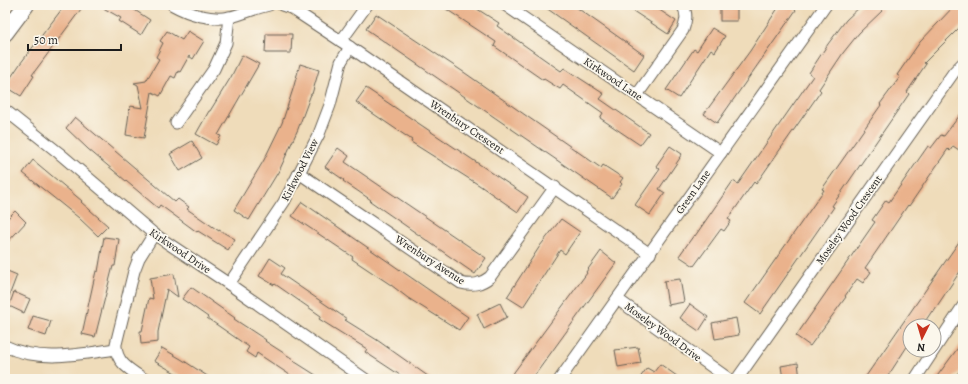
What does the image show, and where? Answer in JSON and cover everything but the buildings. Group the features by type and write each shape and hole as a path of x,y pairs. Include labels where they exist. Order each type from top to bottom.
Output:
{"street":[{"path":"5,33 26,5"},
{"path":"173,5 193,14 213,18 229,17 269,5"},
{"name":"Wrenbury Crescent","path":"282,5 291,8 346,44 650,254"},
{"name":"Kirkwood View","path":"229,284 284,202 319,134 330,105 346,44 366,5"},
{"name":"Kirkwood Lane","path":"505,5 721,153"},
{"path":"637,95 684,30 687,19 685,9 682,5"},
{"name":"Green Lane","path":"560,379 826,5"},
{"path":"176,123 214,69 226,43 229,17"},
{"name":"Moseley Wood Crescent","path":"737,379 954,72 963,63"},
{"name":"Kirkwood Drive","path":"5,110 59,153 154,234 229,284 365,379"},
{"name":"Wrenbury Avenue","path":"299,173 461,283 468,285 476,285 484,282 490,277 555,187"},
{"path":"144,379 123,364 118,357 116,349 134,270 139,258 154,234"},
{"name":"Moseley Wood Drive","path":"617,299 729,379"},
{"path":"915,379 963,306"},
{"path":"5,346 29,354 51,356 76,355 116,349"}]}
